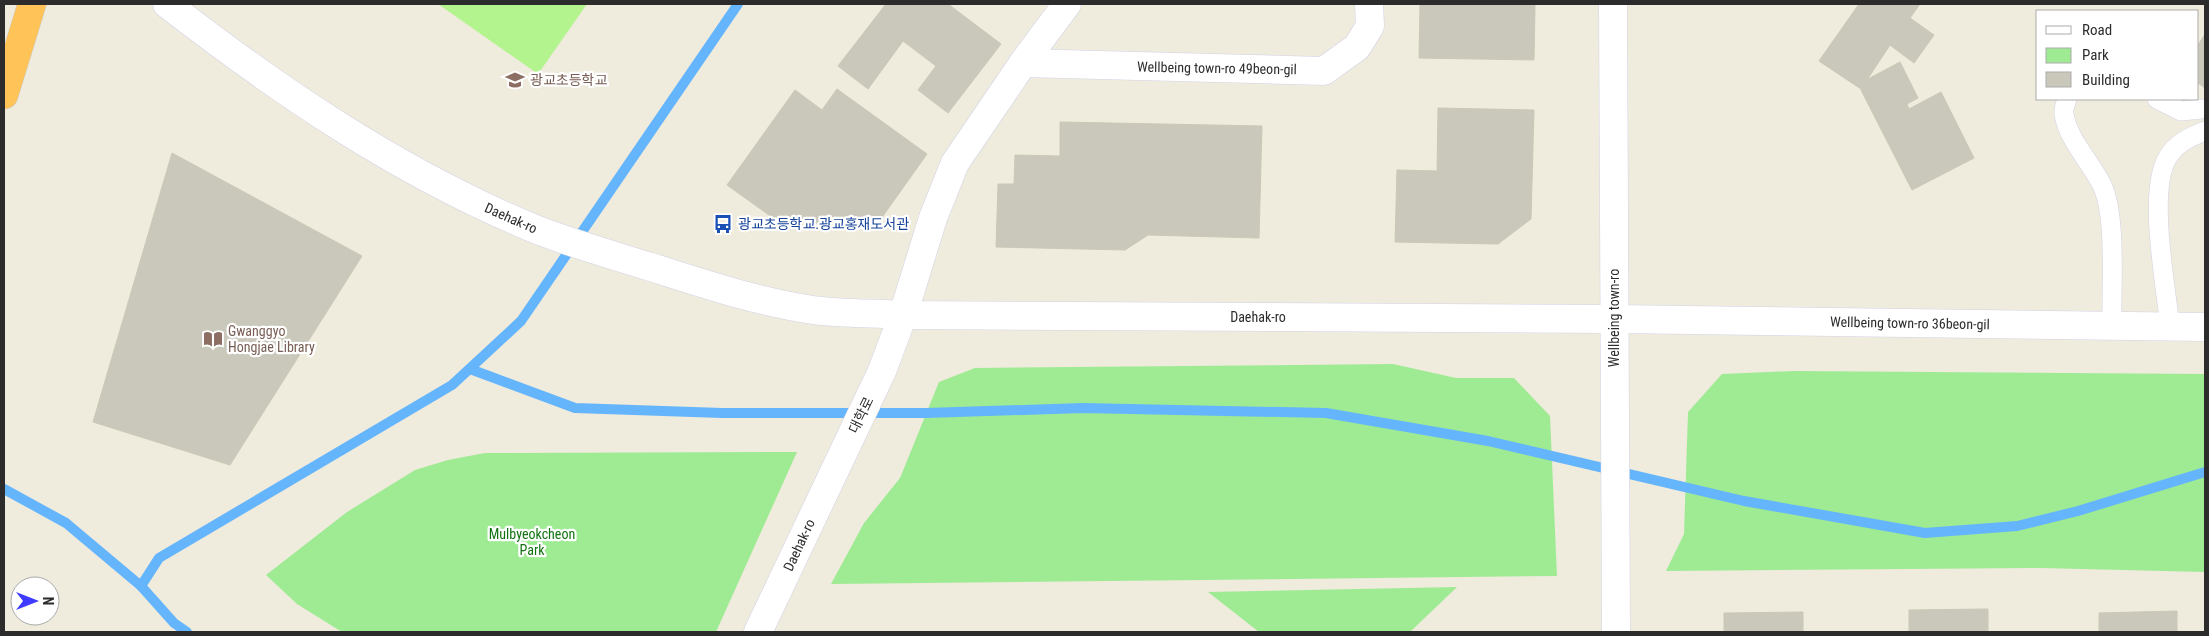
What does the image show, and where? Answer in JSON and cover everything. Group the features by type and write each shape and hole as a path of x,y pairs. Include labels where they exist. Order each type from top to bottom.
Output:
{"highway":[{"path":"4,95 32,4"}],"street":[{"name":"Daehak-ro","path":"167,4 267,79 343,130 426,178 536,229 593,250 733,292 813,310 902,315 1614,320"},
{"path":"902,315 933,218 955,163 1023,63 1067,4"},
{"name":"Wellbeing town-ro 49beon-gil","path":"1023,63 1324,71 1357,47 1370,26 1370,4"},
{"name":"Wellbeing town-ro","path":"1613,4 1616,632"},
{"name":"대학로","path":"840,458 882,371 902,315"},
{"name":"Wellbeing town-ro 36beon-gil","path":"1614,320 2205,327"},
{"name":"Daehak-ro","path":"758,632 840,458"}],"lane":[{"path":"2067,100 2064,113 2070,131 2102,186 2111,224 2112,326"},
{"path":"2159,100 2182,111 2201,109"},
{"path":"2170,327 2158,209 2159,178 2168,157 2183,141 2205,131"}],"green space":[{"path":"438,4 587,4 538,74"},
{"path":"1393,364 1456,378 1514,378 1550,416 1557,576 831,584 864,523 900,478 939,382 975,368"},
{"path":"1793,371 2205,374 2205,572 2041,568 1666,571 1684,534 1688,412 1722,374"},
{"name":"Mulbyeokcheon Park","path":"797,452 716,632 342,632 297,604 266,575 347,512 415,470 448,460 485,453"},
{"path":"1457,587 1410,632 1259,632 1208,592"}],"building":[{"path":"886,4 948,4 1001,44 948,113 918,90 936,66 903,41 868,89 838,66"},
{"path":"1420,4 1535,4 1534,60 1419,58"},
{"path":"1859,4 1920,4 1910,18 1934,35 1914,63 1890,45 1861,89 1819,61"},
{"path":"2205,34 2205,88 2199,84 2199,43"},
{"path":"1900,62 1918,98 1907,104 1909,109 1941,92 1974,158 1912,190 1861,90 1868,79"},
{"path":"837,89 927,154 878,223 780,223 727,185 795,90 822,110"},
{"path":"1438,108 1534,110 1531,219 1498,244 1395,242 1397,170 1437,171"},
{"path":"1060,122 1262,126 1259,238 1148,235 1125,250 996,247 998,184 1014,184 1015,155 1060,156"},
{"name":"Gwanggyo Hongjae Library","path":"172,153 362,256 230,465 93,422"},
{"path":"1988,609 1988,632 1909,632 1909,610"},
{"path":"2177,611 2177,632 2099,632 2099,613"},
{"path":"1803,612 1803,632 1724,632 1724,613"}],"waterway":[{"path":"141,586 159,558 452,385 521,321 738,4"},
{"path":"470,369 575,408 722,413 926,413 1083,408 1326,413 1488,441 1744,501 1925,533 2017,526 2078,511 2205,472"},
{"path":"4,489 66,523 141,586 174,623 187,632"}],"place":[{"name":"광교초등학교","path":"515,80"},
{"name":"광교초등학교.광교홍재도서관","path":"723,224"},
{"name":"Gwanggyo Hongjae Library","path":"213,339"}]}
